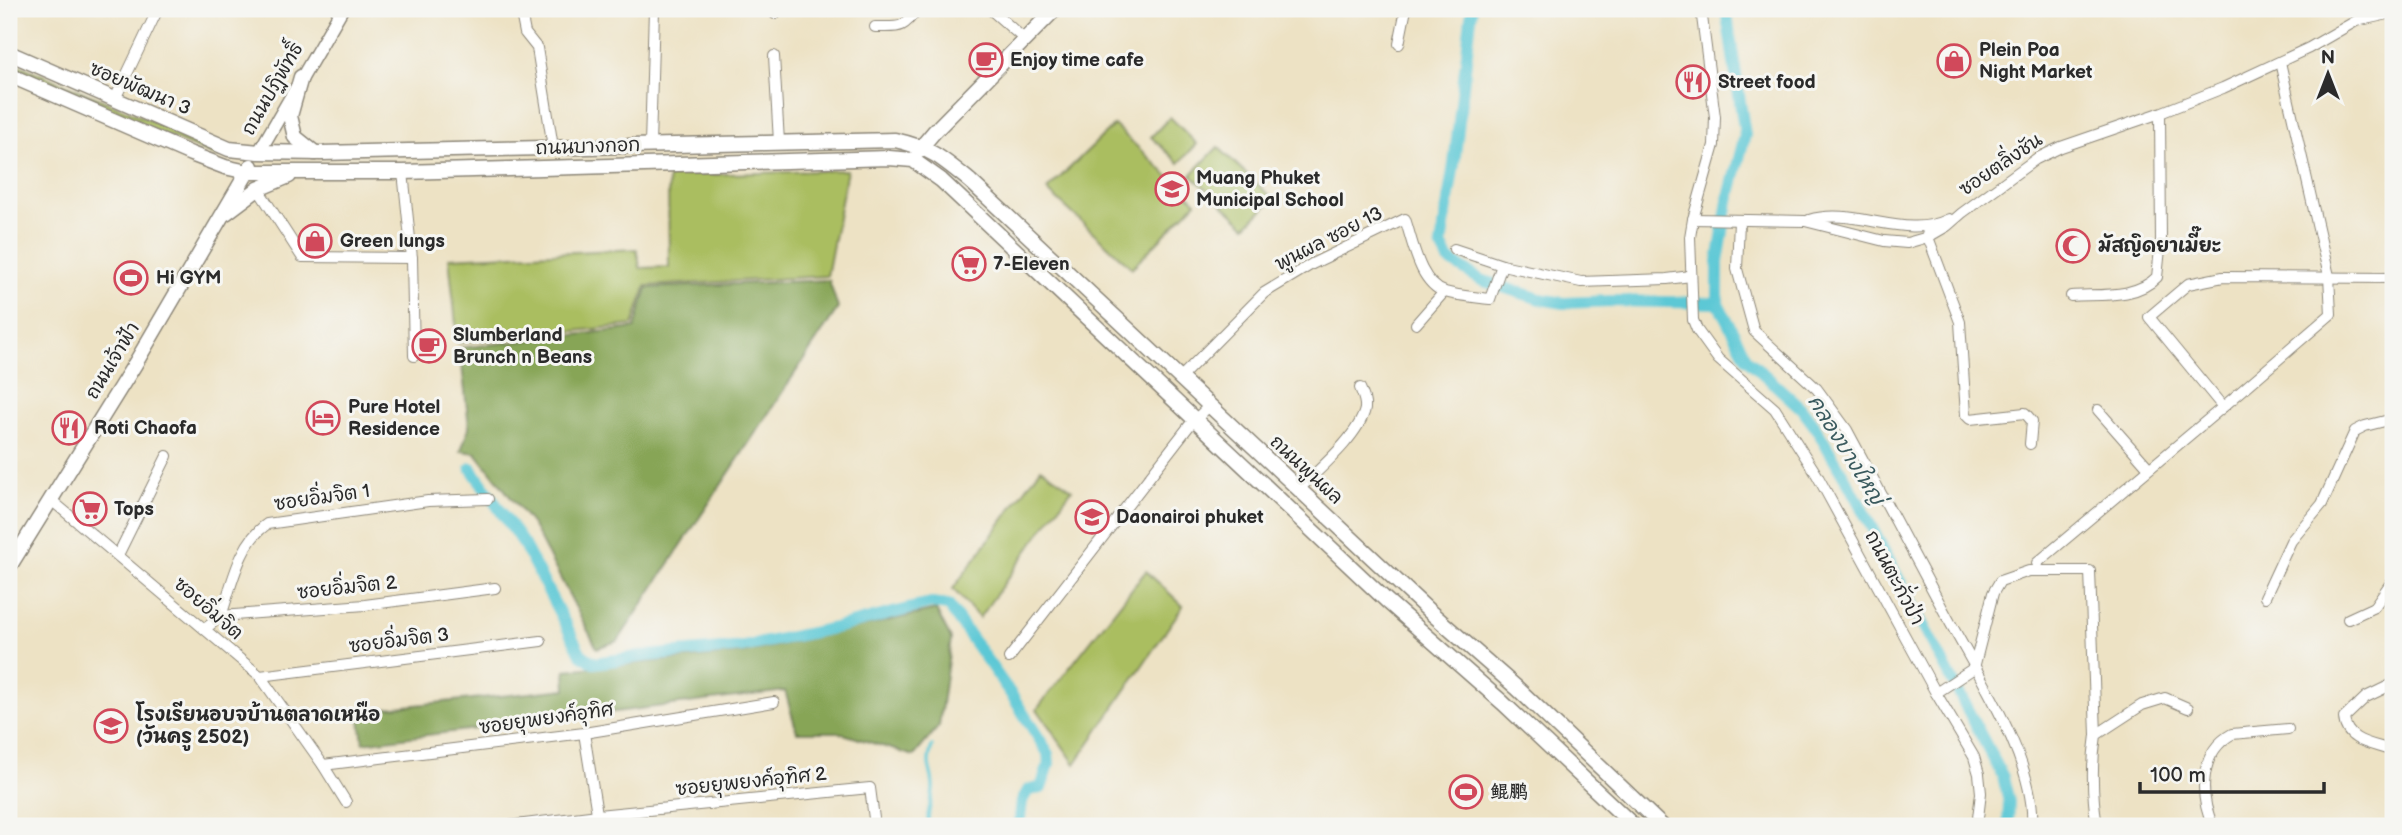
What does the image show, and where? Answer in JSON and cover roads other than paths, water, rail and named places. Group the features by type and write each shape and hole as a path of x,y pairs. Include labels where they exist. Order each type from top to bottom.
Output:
{"main road":[{"path":"913,160 921,146 1055,9"},
{"name":"ซอยพัฒนา 3","path":"9,53 229,149 259,152"},
{"name":"ซอยพัฒนา 3","path":"9,75 191,154 247,172"},
{"path":"301,77 290,116 295,137 315,153"},
{"name":"ถนนบางกอก","path":"259,152 895,140 921,146"},
{"name":"ถนนพูนผล","path":"921,146 943,159 970,181 1662,826"},
{"name":"ถนนเจ้าฟ้า","path":"10,562 135,364 259,152"},
{"name":"ถนนบางกอก","path":"247,172 403,172 890,158 913,160"},
{"name":"ถนนพูนผล","path":"913,160 950,188 1387,600 1503,703 1634,826"},
{"path":"221,216 258,189 301,172"}],"street":[{"name":"ถนนปฏิพัทธิ์","path":"259,152 342,9"},
{"path":"650,145 654,9"},
{"path":"875,27 901,27 908,23 917,9"},
{"path":"990,9 1024,39"},
{"path":"1399,44 1406,9"},
{"name":"ถนนตะกั่วป่า","path":"1701,9 1715,117 1714,145 1690,237 1690,296 1697,330 1718,359 1775,409 1835,506 1936,693 1974,757 1981,793 1977,826"},
{"name":"ซอยตลิ่งชัน","path":"1693,219 1805,222 1884,241 1907,243 1947,226 1962,212 2036,159 2061,147 2223,88 2339,32 2356,21 2366,9"},
{"path":"115,99 157,11"},
{"path":"521,13 525,33 537,48 553,147"},
{"name":"ซอยตลิ่งชัน","path":"2356,21 2393,13"},
{"path":"774,57 779,142"},
{"path":"2037,563 2331,314 2329,276 2280,62"},
{"path":"2071,296 2130,292 2143,288 2157,277 2161,240 2160,113"},
{"path":"403,172 412,258 414,356"},
{"path":"258,189 302,257 412,258"},
{"path":"1805,222 1815,218 1860,219 1928,232 1960,322 1966,415 1970,419 2025,413 2032,421 2030,444"},
{"name":"พูนผล ซอย 13","path":"1180,378 1264,293 1312,264 1405,219 1421,267 1431,283 1444,292"},
{"path":"1740,221 1737,269 1754,331 1817,389 1847,430 2002,720 2024,770 2033,809 2032,826"},
{"path":"1454,249 1501,270 1581,282 1691,276"},
{"path":"1416,324 1444,292 1490,299 1501,270"},
{"path":"2223,407 2149,317 2188,284 2223,277 2393,278"},
{"path":"1299,489 1343,445 1361,418 1365,402 1360,388"},
{"path":"1009,658 1209,405"},
{"path":"2098,410 2149,468"},
{"path":"2264,597 2291,541 2322,504 2355,431 2393,419"},
{"path":"118,555 167,456"},
{"name":"ซอยอิ่มจิต","path":"50,499 260,676 346,802"},
{"name":"ซอยอิ่มจิต 1","path":"221,616 247,544 256,531 267,524 428,501 488,499"},
{"path":"1936,693 1974,668 1993,593 2000,581 2029,571 2090,571 2096,735 2092,762 2092,793 2097,826"},
{"path":"2348,619 2374,607 2393,580"},
{"name":"ซอยอิ่มจิต 2","path":"221,616 365,605 495,588"},
{"path":"205,629 221,616"},
{"name":"ซอยอิ่มจิต 3","path":"260,676 541,641"},
{"path":"2393,684 2367,697 2344,718 2352,736 2393,751"},
{"path":"2096,735 2142,705 2165,698 2188,708"},
{"name":"ซอยยุพยงค์อุทิศ","path":"323,765 584,733 774,702"},
{"path":"2213,826 2205,806 2203,784 2208,764 2217,748 2232,734 2288,729"},
{"path":"584,733 599,826"},
{"name":"ซอยยุพยงค์อุทิศ 2","path":"597,815 870,788 875,826"},
{"path":"508,826 597,815"}],"waterway":[{"path":"1472,9 1454,164 1441,245 1449,260 1481,280 1540,299 1564,303 1718,303"},
{"name":"คลองบางใหญ่","path":"1726,9 1745,135 1728,201 1718,262 1718,303 1747,359 1801,408 1816,428 1851,488 2003,777 2009,802 2008,826"},
{"path":"471,468 524,545 581,654 594,663 743,647 839,627 931,603 948,605 1013,697 1048,753 1049,764 1041,788 1028,790 1022,801 1019,826"},
{"path":"929,826 928,816 933,791 929,764 932,746"}],"place":[{"name":"Enjoy time cafe","path":"986,60"},
{"name":"Plein Poa Night Market","path":"1954,61"},
{"name":"Street food","path":"1693,82"},
{"name":"Muang Phuket Municipal School","path":"1172,189"},
{"name":"Green lungs","path":"315,241"},
{"name":"มัสญิดยาเมี๊ยะ","path":"2073,246"},
{"name":"7-Eleven","path":"969,264"},
{"name":"Hi GYM","path":"131,278"},
{"name":"Slumberland Brunch n Beans","path":"429,346"},
{"name":"Pure Hotel Residence","path":"323,418"},
{"name":"Roti Chaofa","path":"69,428"},
{"name":"Tops","path":"90,509"},
{"name":"Daonairoi phuket","path":"1092,517"},
{"name":"โรงเรียนอบจบ้านตลาดเหนือ (วันครู 2502)","path":"111,726"},
{"name":"鲲鹏","path":"1466,792"}]}
